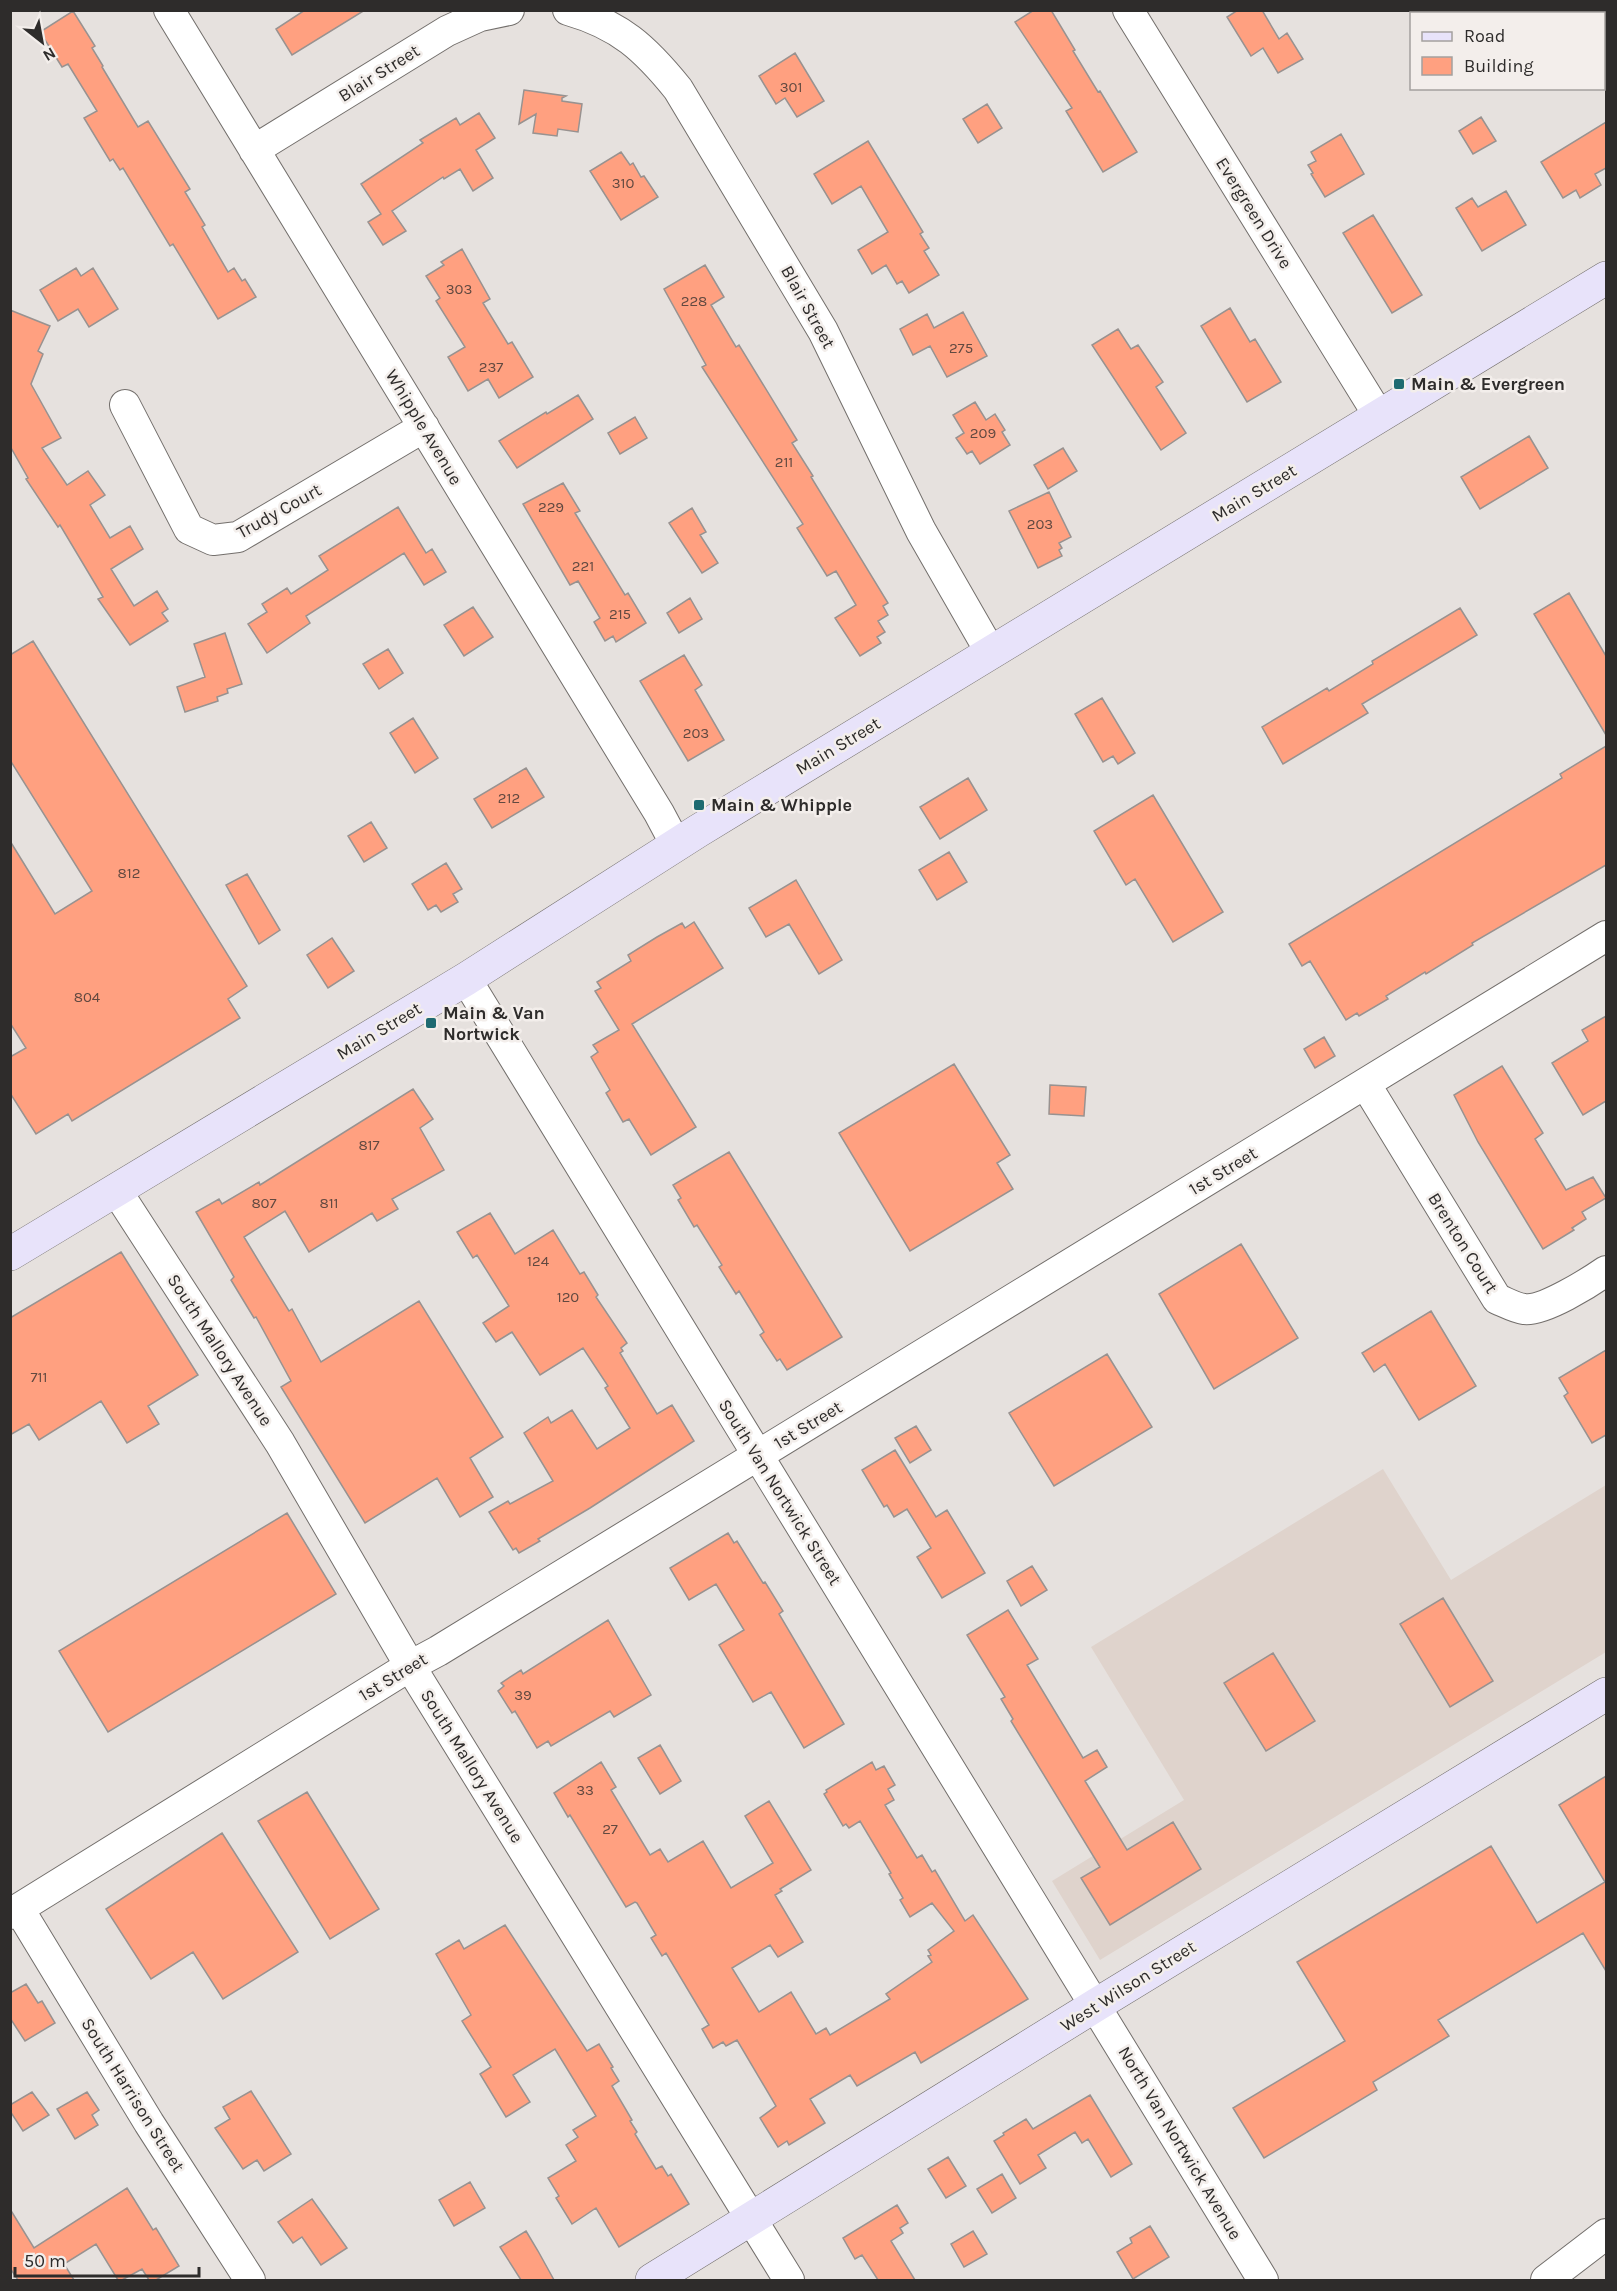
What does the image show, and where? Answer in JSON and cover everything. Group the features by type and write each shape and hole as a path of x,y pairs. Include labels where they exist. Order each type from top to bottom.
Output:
{"main road":[{"name":"Main Street","path":"10,1254 466,978 676,845 1606,278"},
{"name":"West Wilson Street","path":"652,2280 1095,2005 1606,1694"}],"street":[{"name":"Whipple Avenue","path":"169,10 659,813 676,845"},
{"name":"Blair Street","path":"254,150 447,31 480,16 509,10"},
{"name":"Blair Street","path":"568,10 592,17 622,33 652,57 678,89 823,331 921,531 991,653"},
{"name":"Evergreen Drive","path":"1128,10 1379,416"},
{"name":"Trudy Court","path":"125,405 189,529 213,540 238,537 424,427"},
{"name":"1st Street","path":"15,1911 410,1666 1366,1085 1606,936"},
{"name":"South Van Nortwick Street","path":"466,978 1095,2005"},
{"name":"Brenton Court","path":"1366,1085 1497,1299 1526,1310 1544,1306 1583,1287 1606,1271"},
{"name":"South Mallory Avenue","path":"116,1190 280,1443 410,1666 789,2280"},
{"name":"South Harrison Street","path":"15,1911 250,2280"},
{"name":"North Van Nortwick Avenue","path":"1095,2005 1263,2280"},
{"path":"1546,2280 1606,2234"}],"shaded area":[{"path":"1383,1469 1451,1580 1606,1485 1606,1652 1100,1960 1052,1881 1184,1800 1091,1647"}],"building":[{"path":"305,10 365,10 292,55 276,29"},
{"path":"1034,10 1051,10 1075,50 1073,51 1137,152 1103,172 1066,111 1072,108 1015,22"},
{"path":"1238,10 1262,10 1279,39 1287,33 1303,59 1278,73 1263,48 1251,56 1227,17"},
{"path":"73,11 95,46 92,48 102,67 138,127 148,121 190,189 185,192 205,225 202,227 228,272 234,268 242,281 245,279 256,297 218,319 173,244 170,246 123,168 120,170 113,159 110,161 84,118 97,111 68,64 62,67 40,32"},
{"path":"795,53 824,101 797,117 785,98 776,104 759,76"},
{"path":"524,90 566,96 562,98 562,101 582,104 578,132 558,129 557,136 533,133 536,114 519,124"},
{"path":"987,104 1002,128 978,143 963,119"},
{"path":"479,113 495,138 476,150 493,178 473,191 460,169 444,179 443,177 392,211 406,231 383,245 368,222 381,214 361,184 423,143 420,140 456,118 460,125"},
{"path":"1481,117 1496,141 1473,154 1459,131"},
{"path":"1606,122 1606,168 1595,174 1601,185 1580,198 1576,190 1563,198 1541,162"},
{"path":"1341,134 1364,174 1325,197 1308,165 1316,161 1311,152"},
{"path":"868,141 923,232 920,234 929,248 924,251 939,275 909,293 902,281 897,284 886,265 872,274 858,250 888,232 861,186 832,204 814,174"},
{"path":"621,152 630,165 633,163 641,177 644,176 658,197 621,220 590,171"},
{"path":"1506,191 1526,225 1482,251 1456,208 1472,198 1478,207"},
{"path":"1373,215 1422,295 1392,313 1343,233"},
{"path":"462,249 490,299 483,303 508,344 512,342 533,377 499,398 488,379 468,391 448,357 465,347 436,301 440,298 426,276 444,265 441,262"},
{"path":"705,265 724,297 711,305 736,347 739,345 797,440 792,443 888,603 883,606 888,615 878,621 885,632 877,637 881,643 860,656 835,618 856,605 836,571 827,576 797,528 803,524 702,367 706,365 664,289"},
{"path":"76,268 81,276 93,268 118,309 89,327 78,309 58,321 40,290"},
{"path":"1230,308 1250,342 1255,339 1281,382 1247,402 1201,326"},
{"path":"10,310 50,326 38,351 43,354 31,384 61,438 42,448 67,485 88,471 105,495 90,505 110,538 130,526 143,549 111,569 134,606 157,591 168,609 162,613 168,621 130,645 98,599 103,597 60,525 58,527 26,479 28,478 10,446"},
{"path":"963,312 987,356 947,377 930,346 913,355 900,329 927,314 934,328"},
{"path":"1118,329 1131,349 1138,345 1163,382 1156,387 1186,433 1161,450 1092,345"},
{"path":"578,395 593,419 517,468 499,441"},
{"path":"975,402 986,420 995,414 1005,430 1002,432 1010,445 980,464 972,451 967,454 956,438 964,433 953,415"},
{"path":"635,417 647,438 620,454 608,433"},
{"path":"1529,436 1548,468 1480,509 1461,477"},
{"path":"1063,448 1077,471 1048,489 1034,465"},
{"path":"563,483 580,511 575,513 625,595 628,593 646,623 616,642 613,636 605,641 594,622 600,618 578,581 570,585 523,504"},
{"path":"1049,492 1071,537 1059,543 1062,556 1038,568 1009,511"},
{"path":"398,507 426,553 432,549 446,572 424,585 404,553 306,616 310,623 267,653 248,624 267,612 262,604 287,588 291,594 328,570 319,556"},
{"path":"692,508 706,532 700,535 718,563 702,573 669,523"},
{"path":"1569,593 1606,656 1606,735 1534,614"},
{"path":"690,598 702,619 679,633 667,613"},
{"path":"473,607 493,637 464,656 444,625"},
{"path":"1460,608 1477,635 1362,704 1368,713 1283,764 1262,727 1327,688 1329,691 1373,664 1372,661"},
{"path":"225,633 242,684 227,689 228,693 217,697 218,701 185,712 177,687 205,677 194,644"},
{"path":"33,641 247,986 228,999 240,1018 72,1121 68,1114 36,1134 10,1093 10,1057 26,1048 10,1023 10,841 55,914 92,891 10,760 10,655"},
{"path":"388,649 403,673 379,689 363,664"},
{"path":"684,655 702,685 695,690 724,740 688,761 640,681"},
{"path":"1102,698 1135,753 1118,764 1113,756 1103,762 1075,714"},
{"path":"413,718 438,758 415,773 390,733"},
{"path":"1606,746 1606,865 1472,943 1473,945 1426,974 1425,972 1386,996 1388,999 1359,1016 1357,1013 1346,1020 1310,961 1302,966 1289,944 1562,778 1560,774"},
{"path":"526,768 544,797 492,828 474,799"},
{"path":"968,778 987,810 940,839 920,807"},
{"path":"1153,795 1223,912 1173,942 1135,879 1126,885 1094,831"},
{"path":"371,822 387,848 364,862 348,836"},
{"path":"949,852 967,882 937,900 919,870"},
{"path":"446,863 462,889 453,894 458,902 441,912 436,905 428,910 412,884"},
{"path":"247,874 280,930 259,944 226,885"},
{"path":"796,880 842,960 819,974 789,924 766,937 749,908"},
{"path":"694,922 723,968 632,1024 696,1127 651,1155 629,1119 623,1122 606,1093 610,1090 591,1057 598,1052 593,1045 619,1030 595,991 601,988 597,982 631,961 628,955 682,923 685,928"},
{"path":"332,938 354,971 328,988 307,955"},
{"path":"1606,1016 1606,1101 1583,1115 1552,1063 1588,1041 1582,1030"},
{"path":"1324,1037 1335,1056 1315,1068 1304,1049"},
{"path":"954,1064 1010,1155 997,1163 1013,1189 910,1251 839,1133"},
{"path":"1502,1066 1543,1133 1535,1139 1566,1190 1593,1177 1606,1198 1582,1212 1586,1219 1572,1228 1574,1230 1543,1249 1478,1142 1454,1095"},
{"path":"1050,1085 1086,1087 1084,1116 1049,1114"},
{"path":"413,1089 433,1119 420,1128 444,1170 392,1199 398,1209 377,1221 372,1213 309,1252 285,1211 244,1237 289,1311 292,1309 321,1362 419,1301 503,1437 470,1458 493,1497 460,1517 437,1478 365,1523 281,1387 291,1381 256,1317 254,1318 231,1280 234,1277 196,1212 219,1199 222,1204 259,1182 260,1185"},
{"path":"729,1152 842,1337 787,1370 780,1359 777,1361 760,1335 764,1332 739,1291 736,1294 719,1267 722,1265 697,1225 694,1227 678,1200 681,1198 673,1185"},
{"path":"490,1213 515,1254 553,1230 580,1274 584,1272 598,1295 596,1297 627,1343 621,1348 623,1351 620,1353 657,1414 672,1405 694,1441 519,1553 516,1548 513,1550 489,1512 508,1501 510,1504 553,1481 524,1433 548,1417 551,1423 572,1410 597,1449 630,1428 605,1388 608,1386 583,1348 540,1375 512,1332 496,1342 483,1323 509,1306 477,1255 473,1258 457,1232"},
{"path":"1241,1244 1298,1338 1214,1389 1159,1294"},
{"path":"121,1252 198,1375 148,1406 159,1424 127,1443 101,1401 39,1440 29,1424 10,1435 10,1318"},
{"path":"1431,1311 1476,1386 1419,1420 1385,1364 1374,1372 1362,1353"},
{"path":"1606,1350 1606,1435 1592,1443 1564,1396 1568,1393 1559,1378"},
{"path":"1107,1354 1152,1427 1054,1486 1009,1413"},
{"path":"916,1426 931,1450 910,1463 895,1438"},
{"path":"895,1450 936,1517 947,1510 985,1573 942,1598 917,1557 931,1548 907,1509 894,1517 887,1505 884,1507 862,1470"},
{"path":"287,1513 336,1594 108,1732 59,1651"},
{"path":"728,1533 734,1543 737,1541 783,1611 779,1614 844,1724 804,1748 771,1692 753,1702 719,1645 744,1630 716,1584 689,1600 670,1568"},
{"path":"1032,1566 1047,1590 1021,1606 1007,1581"},
{"path":"1443,1598 1493,1681 1450,1707 1400,1624"},
{"path":"1008,1610 1038,1659 1027,1665 1083,1758 1097,1750 1107,1767 1085,1781 1127,1850 1173,1822 1201,1869 1110,1925 1081,1878 1100,1867 1011,1721 1013,1719 1001,1699 1005,1697 967,1635"},
{"path":"608,1620 651,1695 614,1717 610,1711 551,1746 548,1741 537,1748 515,1711 512,1713 498,1691 504,1686 501,1683 521,1670 523,1674"},
{"path":"1273,1653 1315,1721 1266,1751 1224,1683"},
{"path":"660,1745 681,1781 660,1794 638,1758"},
{"path":"601,1762 616,1787 611,1790 650,1855 660,1849 668,1862 703,1841 731,1888 773,1863 745,1816 769,1801 811,1870 780,1889 782,1891 775,1895 803,1942 778,1957 770,1945 732,1968 759,2012 791,1992 816,2034 826,2028 830,2035 890,1999 886,1994 932,1962 928,1956 931,1955 928,1950 954,1931 932,1903 910,1917 900,1900 903,1898 889,1874 891,1873 860,1821 849,1828 846,1824 843,1826 824,1794 826,1790 872,1762 876,1770 884,1766 895,1785 888,1789 894,1800 885,1805 917,1858 922,1855 932,1872 935,1870 965,1921 973,1915 1028,1999 921,2063 915,2052 857,2086 850,2075 810,2099 825,2123 789,2145 787,2141 778,2147 760,2118 776,2106 737,2040 726,2046 723,2042 713,2048 702,2029 709,2025 666,1953 662,1956 651,1938 656,1935 637,1903 626,1907 554,1793"},
{"path":"1606,1776 1606,1971 1583,1933 1438,2020 1449,2036 1373,2082 1377,2090 1264,2158 1233,2108 1345,2041 1297,1962 1491,1846 1537,1923 1605,1882 1559,1805"},
{"path":"307,1792 379,1909 330,1939 258,1821"},
{"path":"222,1833 298,1952 223,1999 193,1952 151,1979 106,1909"},
{"path":"505,1925 587,2051 599,2044 619,2081 612,2086 632,2120 630,2121 637,2132 635,2134 656,2169 662,2166 668,2176 671,2174 689,2204 619,2247 596,2208 572,2224 556,2198 559,2196 548,2178 576,2161 566,2145 578,2137 573,2130 596,2116 555,2049 513,2075 530,2102 506,2117 480,2074 491,2067 462,2021 471,2015 436,1954 459,1940 464,1949"},
{"path":"26,1984 38,2003 42,2001 55,2023 25,2041 10,2018 10,1993"},
{"path":"251,2091 291,2154 264,2171 257,2160 243,2169 215,2128 230,2119 223,2107"},
{"path":"32,2092 49,2115 23,2131 10,2111 10,2105"},
{"path":"87,2092 99,2110 92,2115 98,2125 75,2139 57,2109"},
{"path":"1090,2095 1132,2164 1111,2177 1088,2139 1082,2143 1075,2132 1038,2155 1046,2168 1020,2184 994,2141 1026,2119 1033,2129"},
{"path":"948,2157 966,2186 946,2198 928,2169"},
{"path":"1002,2174 1016,2198 992,2213 977,2189"},
{"path":"470,2182 485,2208 454,2226 439,2200"},
{"path":"127,2188 153,2230 156,2228 179,2266 156,2280 149,2280 142,2269 118,2280 96,2244 64,2264 74,2280 18,2280 10,2268 10,2209 34,2248"},
{"path":"312,2199 347,2248 321,2265 302,2237 293,2243 278,2222"},
{"path":"897,2205 908,2223 900,2228 903,2233 891,2241 915,2280 878,2280 862,2255 855,2259 843,2238"},
{"path":"1150,2226 1169,2257 1133,2279 1117,2252 1132,2243 1130,2238"},
{"path":"526,2231 554,2280 521,2280 500,2247"},
{"path":"973,2231 987,2254 964,2267 951,2244"}],"place":[{"name":"Main & Evergreen","path":"1399,384"},
{"name":"Main & Whipple","path":"699,805"},
{"name":"Main & Van Nortwick","path":"431,1023"}]}
